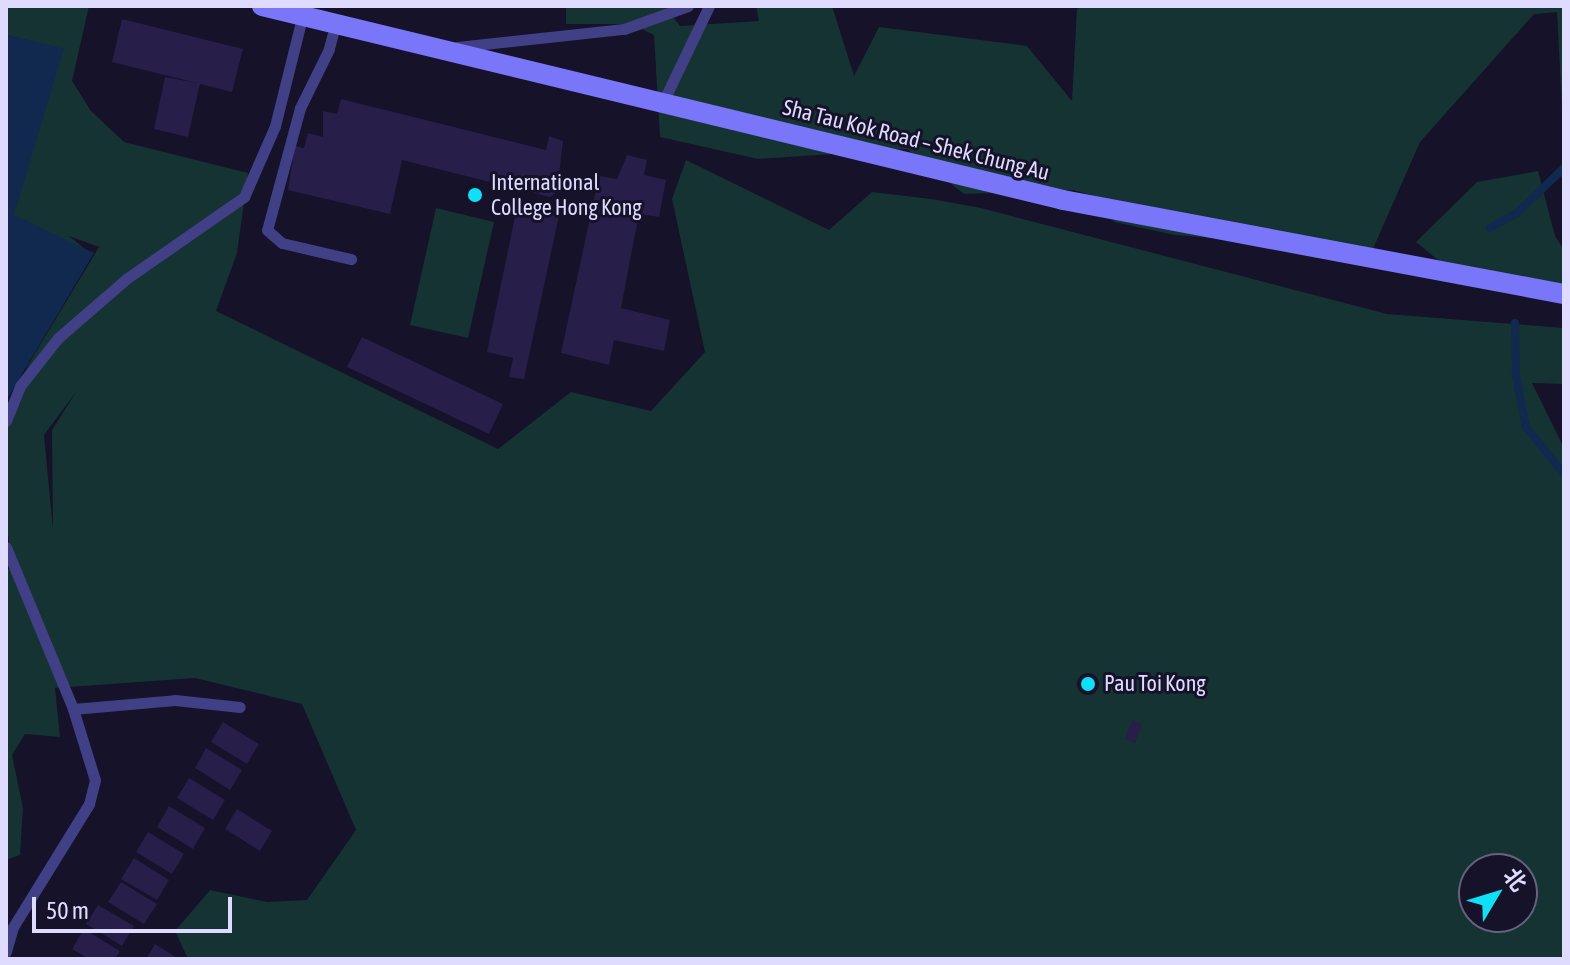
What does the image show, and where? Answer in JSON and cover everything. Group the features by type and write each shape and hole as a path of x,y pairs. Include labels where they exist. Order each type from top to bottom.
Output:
{"main road":[{"name":"Sha Tau Kok Road – Shek Chung Au","path":"262,6 449,48 1063,200 1564,294"}],"lane":[{"path":"449,48 624,29 688,6"},
{"path":"663,102 709,6"},
{"path":"6,421 20,386 58,338 126,279 244,197 275,126 303,13"},
{"path":"336,21 329,49 300,108 267,230 282,243 351,259"},
{"path":"6,547 73,709 95,780 89,804 13,927 6,952"},
{"path":"73,709 175,700 240,707"}],"green space":[{"path":"6,6 89,6 72,81 91,111 124,142 248,173 237,253 216,311 498,449 571,392 651,411 705,352 672,199 686,160 829,230 872,192 931,199 981,208 1387,314 1564,328 1564,384 1532,383 1564,448 1564,959 188,959 175,931 210,890 267,902 307,900 356,830 302,704 195,678 55,688 60,737 25,734 12,755 23,808 20,855 6,860 6,568 13,570 6,520 6,430 28,365 99,247 69,236 85,249 6,397 6,172 63,49 6,35","holes":["76,392 52,430 53,530 44,435"]},
{"path":"566,6 665,6 680,26 759,21 756,6 832,6 854,76 879,27 1027,46 1072,101 1077,9 1082,6 1564,6 1564,146 1557,12 1534,14 1420,142 1372,251 1175,235 1114,222 1102,198 1073,190 964,194 907,149 758,159 660,137 654,35 631,24 566,24"},
{"path":"1538,171 1555,236 1564,250 1564,286 1438,260 1416,242 1477,182"},
{"path":"436,208 494,222 468,338 410,325"}],"water":[{"path":"6,35 64,48 14,215 94,253 6,401"}],"building":[{"path":"122,19 243,49 232,92 200,84 188,137 154,129 165,77 197,83 112,62"},
{"path":"341,99 546,150 549,136 563,141 557,192 550,197 402,160 390,214 288,190 295,146 304,148 308,133 323,137 323,111 337,114"},
{"path":"627,155 647,160 644,175 666,180 659,217 639,214 621,308 670,320 664,351 614,340 609,365 561,353 599,176 617,179"},
{"path":"518,202 527,204 524,213 543,218 546,207 560,211 524,379 509,377 513,358 487,352"},
{"path":"362,337 503,404 489,434 347,367"},
{"path":"1132,720 1142,724 1135,743 1125,739"},
{"path":"223,722 259,744 247,764 211,742"},
{"path":"206,748 242,770 230,790 195,768"},
{"path":"189,778 225,800 213,820 177,798"},
{"path":"169,806 205,828 193,849 157,827"},
{"path":"237,809 272,831 260,851 225,829"},
{"path":"148,832 184,854 172,874 136,852"},
{"path":"134,858 169,880 157,900 121,879"},
{"path":"121,882 157,904 144,924 108,902"},
{"path":"98,905 134,926 122,946 86,924"},
{"path":"84,929 120,951 115,959 89,959 72,949"},
{"path":"155,944 179,959 146,959"}],"waterway":[{"path":"1490,228 1517,213 1564,168"},
{"path":"1515,323 1516,376 1526,427 1564,474"}],"place":[{"name":"International College Hong Kong","path":"475,195"},
{"name":"Pau Toi Kong","path":"1088,684"}]}
